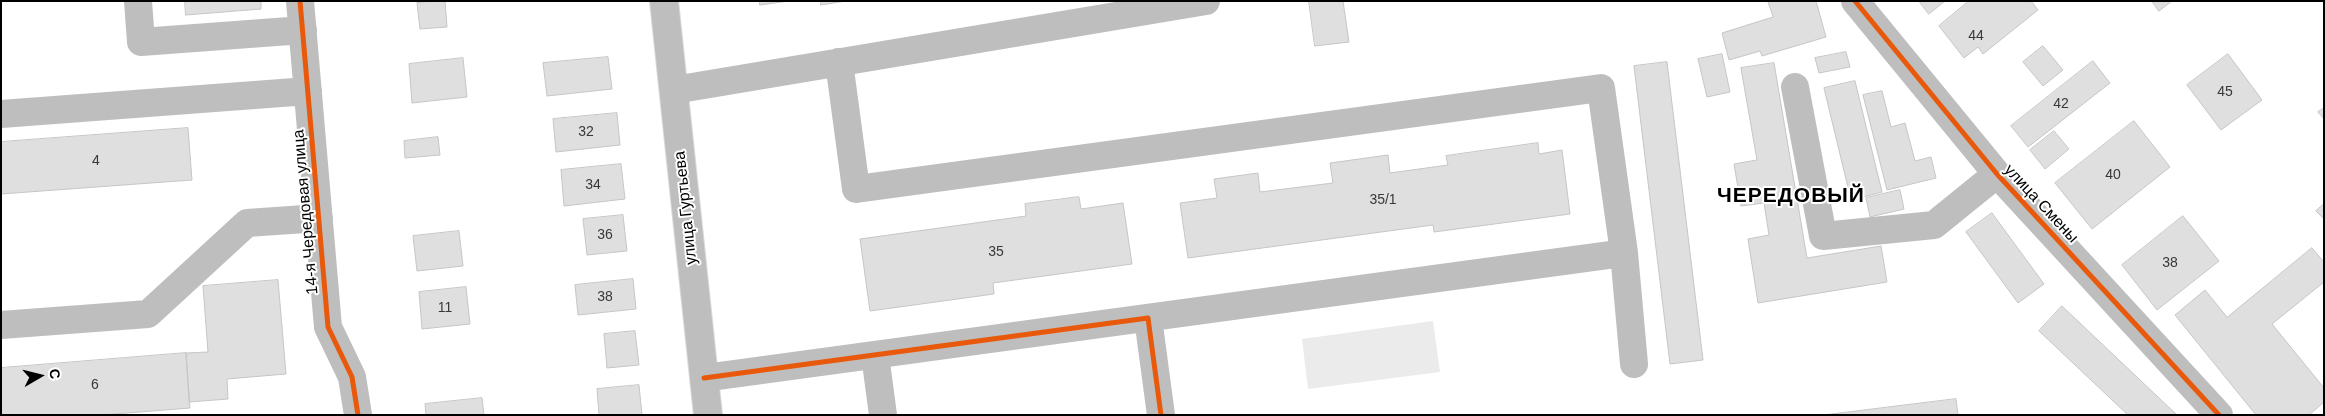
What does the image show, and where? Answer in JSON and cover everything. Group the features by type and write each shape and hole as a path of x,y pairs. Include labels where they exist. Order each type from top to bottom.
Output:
{"street":[{"path":"138,1 140,42 303,30"},
{"name":"14-я Чередовая улица","path":"300,1 328,327 352,377 358,415"},
{"name":"улица Гуртьева","path":"664,1 708,415"},
{"path":"674,90 1206,1"},
{"name":"улица Смены","path":"1855,1 1996,174 2219,415"},
{"path":"839,62 856,189 1601,88 1624,253 1634,364"},
{"path":"1796,87 1824,236 1934,226 1996,174"},
{"path":"1,114 308,91"},
{"path":"1,325 148,314 247,224 319,218"},
{"path":"704,378 1624,253"},
{"path":"1148,318 1161,415"},
{"path":"875,355 883,415"}],"shaded area":[{"path":"1433,321 1440,372 1308,389 1302,339"}],"building":[{"path":"185,1 261,1 261,9 186,15"},
{"path":"445,1 447,27 420,29 417,3"},
{"path":"760,1 789,1 760,5"},
{"path":"821,1 846,1 821,5"},
{"path":"1309,1 1343,1 1349,42 1315,46"},
{"path":"1768,1 1816,1 1826,37 1762,56 1760,51 1729,60 1722,33 1773,17"},
{"path":"1919,1 1945,1 1929,14"},
{"path":"1969,1 2031,1 2038,10 1983,54 1978,47 1964,58 1939,26"},
{"path":"2152,1 2172,1 2159,11"},
{"path":"2043,46 2063,70 2043,86 2023,62"},
{"path":"1846,52 1850,67 1819,73 1815,58"},
{"path":"1722,54 1730,92 1707,97 1698,59"},
{"path":"2228,54 2262,100 2221,130 2187,85"},
{"path":"608,57 612,89 547,96 543,63"},
{"path":"463,58 467,97 412,103 409,64"},
{"path":"2093,61 2110,83 2028,147 2011,126"},
{"path":"1667,62 1703,360 1670,364 1634,66"},
{"path":"1774,63 1807,258 1881,246 1887,282 1758,303 1748,239 1769,235 1764,203 1741,206 1734,164 1757,160 1741,68"},
{"path":"1855,81 1882,192 1851,200 1824,88"},
{"path":"1882,91 1891,127 1905,123 1915,161 1931,157 1936,178 1887,190 1863,95"},
{"path":"2324,108 2324,119 2318,112"},
{"path":"617,113 620,145 556,152 553,119"},
{"path":"2134,121 2170,167 2092,229 2055,183"},
{"path":"188,128 192,180 1,194 1,142"},
{"path":"2054,131 2069,149 2045,169 2030,150"},
{"path":"438,137 440,155 405,158 404,141"},
{"path":"1538,143 1539,154 1562,150 1570,214 1434,232 1433,225 1188,258 1180,203 1217,198 1214,179 1258,173 1260,192 1333,183 1330,163 1388,155 1390,173 1448,165 1446,156"},
{"path":"621,164 625,199 564,206 561,170"},
{"path":"1900,190 1904,209 1870,217 1866,198"},
{"path":"1079,197 1081,209 1123,203 1132,264 993,283 994,294 870,311 860,239 1026,216 1025,204"},
{"path":"2324,204 2324,219 2316,211"},
{"path":"1992,213 2044,284 2018,303 1966,232"},
{"path":"623,215 627,251 587,255 583,219"},
{"path":"2183,216 2219,261 2157,310 2122,265"},
{"path":"459,231 463,266 417,271 413,236"},
{"path":"2312,248 2324,262 2324,282 2272,324 2324,388 2324,402 2309,415 2256,415 2175,315 2205,290 2227,317"},
{"path":"633,279 636,309 578,315 575,285"},
{"path":"278,280 286,374 227,379 228,399 189,402 186,353 208,352 203,286"},
{"path":"466,287 470,324 422,329 419,292"},
{"path":"2062,306 2177,415 2128,415 2039,331"},
{"path":"635,331 639,365 607,368 604,334"},
{"path":"186,353 190,408 102,415 1,415 1,368"},
{"path":"639,385 642,415 599,415 597,389"},
{"path":"482,398 484,415 426,415 425,404"},
{"path":"1956,399 1958,415 1824,415"}],"cycle path":[{"path":"300,1 328,327 352,377 358,415"},
{"path":"1855,1 1997,174 2219,415"},
{"path":"704,378 1148,318 1161,415"}],"district":[{"name":"ЧЕРЕДОВЫЙ","path":"1791,196"}]}
